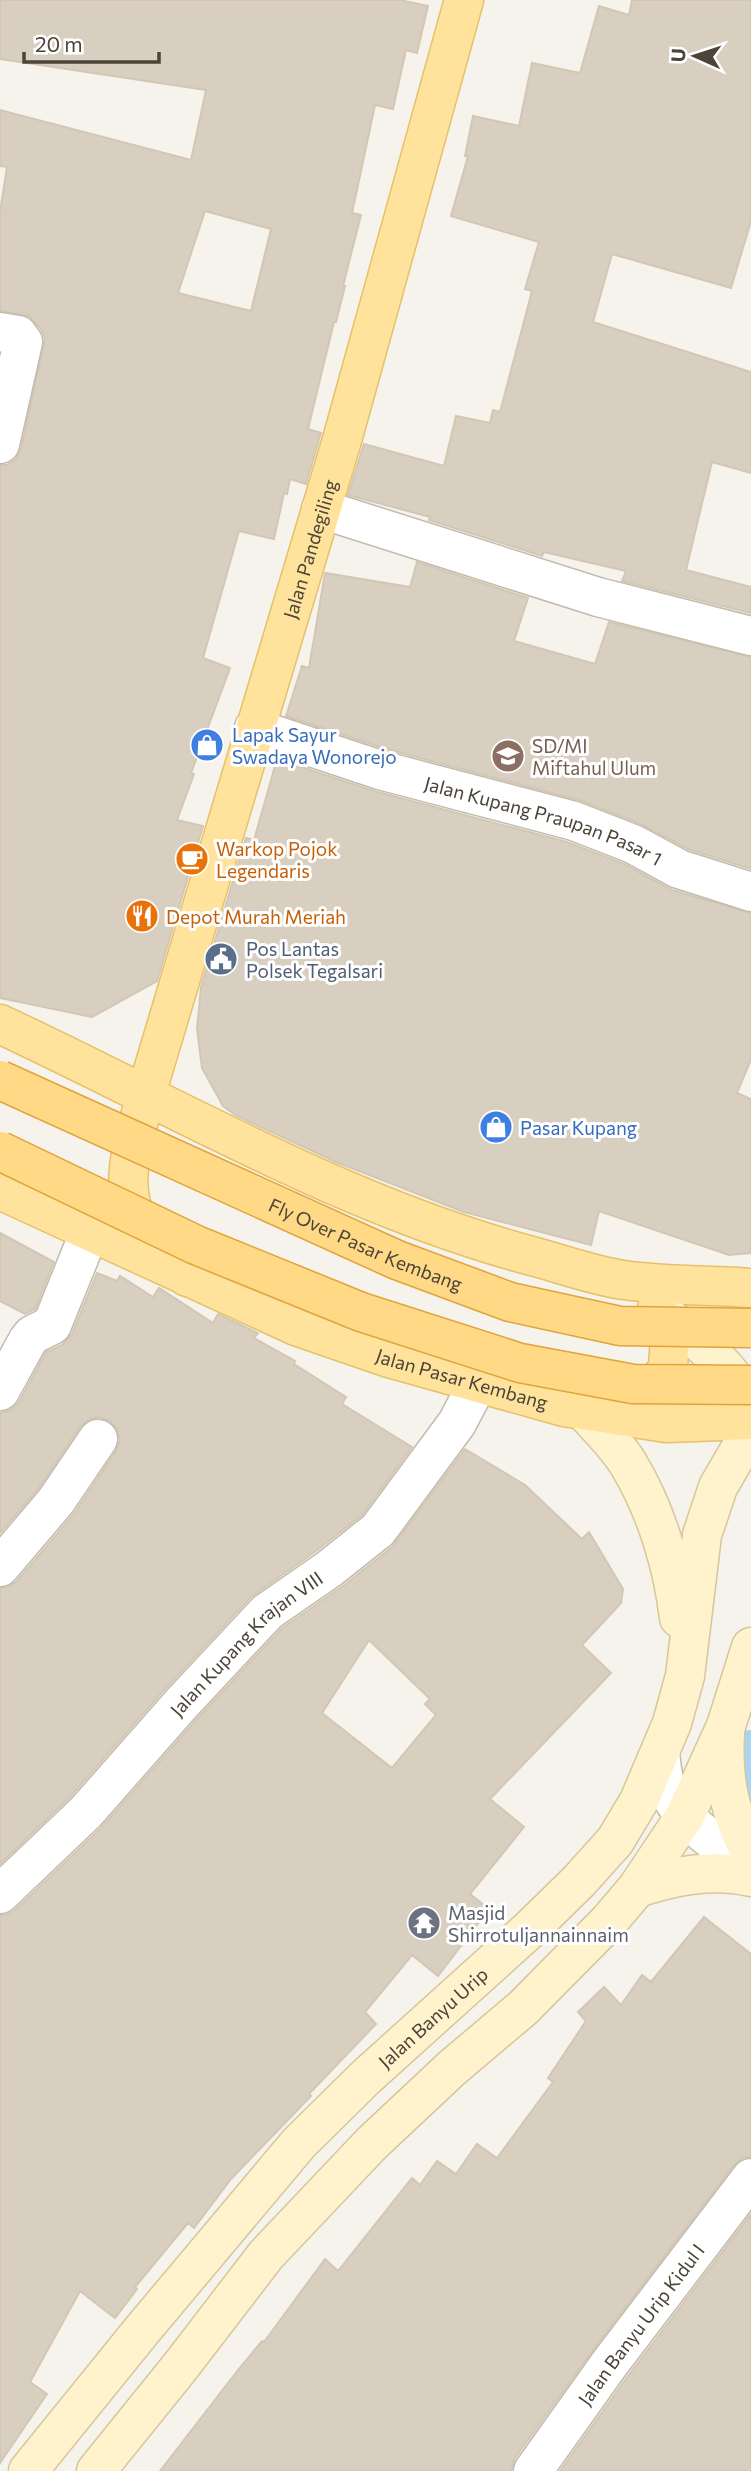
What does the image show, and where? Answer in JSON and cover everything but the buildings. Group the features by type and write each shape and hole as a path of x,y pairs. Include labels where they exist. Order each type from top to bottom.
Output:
{"highway":[{"name":"Fly Over Pasar Kembang","path":"0,1080 397,1260 510,1302 620,1326 751,1328"},
{"path":"0,1151 196,1245 348,1307 520,1363 633,1384 751,1385"}],"main road":[{"name":"Jalan Pandegiling","path":"146,1094 321,509 464,0"},
{"path":"0,1024 253,1149 354,1195 484,1243 623,1280 751,1288"},
{"name":"Jalan Pasar Kembang","path":"146,1094 127,1170 130,1198 141,1227 151,1242 187,1277"},
{"name":"Jalan Pasar Kembang","path":"0,1190 296,1326 389,1358 574,1409 666,1423 751,1420"},
{"path":"623,1280 725,1365 751,1407"},
{"path":"574,1409 622,1403 651,1392 668,1368 670,1351 670,1336 657,1308"},
{"path":"574,1409 629,1464 652,1512 675,1584 685,1676"},
{"name":"Jalan Banyu Urip","path":"27,2471 299,2143 366,2077 530,1929 615,1841 639,1801 672,1723 685,1676 702,1535 718,1487 751,1430"},
{"path":"96,2471 266,2255 372,2143 452,2068 523,2007 609,1921 637,1888 685,1816 726,1726 745,1677 751,1647"},
{"path":"726,1726 723,1766 732,1812 751,1854"},
{"path":"637,1888 677,1876 738,1874 751,1877"}],"street":[{"path":"0,332 18,335 23,342 0,444"},
{"path":"321,509 598,597 751,636"},
{"name":"Jalan Kupang Praupan Pasar 1","path":"254,728 380,770 574,821 633,844 679,869 751,892"},
{"path":"0,1391 28,1340 32,1335 52,1325 90,1231"},
{"name":"Jalan Kupang Krajan VIII","path":"0,1894 86,1812 267,1612 330,1569 378,1530 457,1423 478,1383"},
{"path":"0,1567 57,1501 98,1439"},
{"path":"660,1753 664,1780 685,1816 751,1868"},
{"name":"Jalan Banyu Urip Kidul I","path":"533,2471 610,2363 751,2178"}],"waterway":[{"path":"742,1782 751,1770"}],"place":[{"name":"Lapak Sayur Swadaya Wonorejo","path":"207,745"},
{"name":"SD/MI Miftahul Ulum","path":"508,756"},
{"name":"Warkop Pojok Legendaris","path":"192,859"},
{"name":"Depot Murah Meriah","path":"142,916"},
{"name":"Pos Lantas Polsek Tegalsari","path":"221,959"},
{"name":"Pasar Kupang","path":"496,1127"},
{"name":"Masjid Shirrotuljannainnaim","path":"424,1923"}]}
